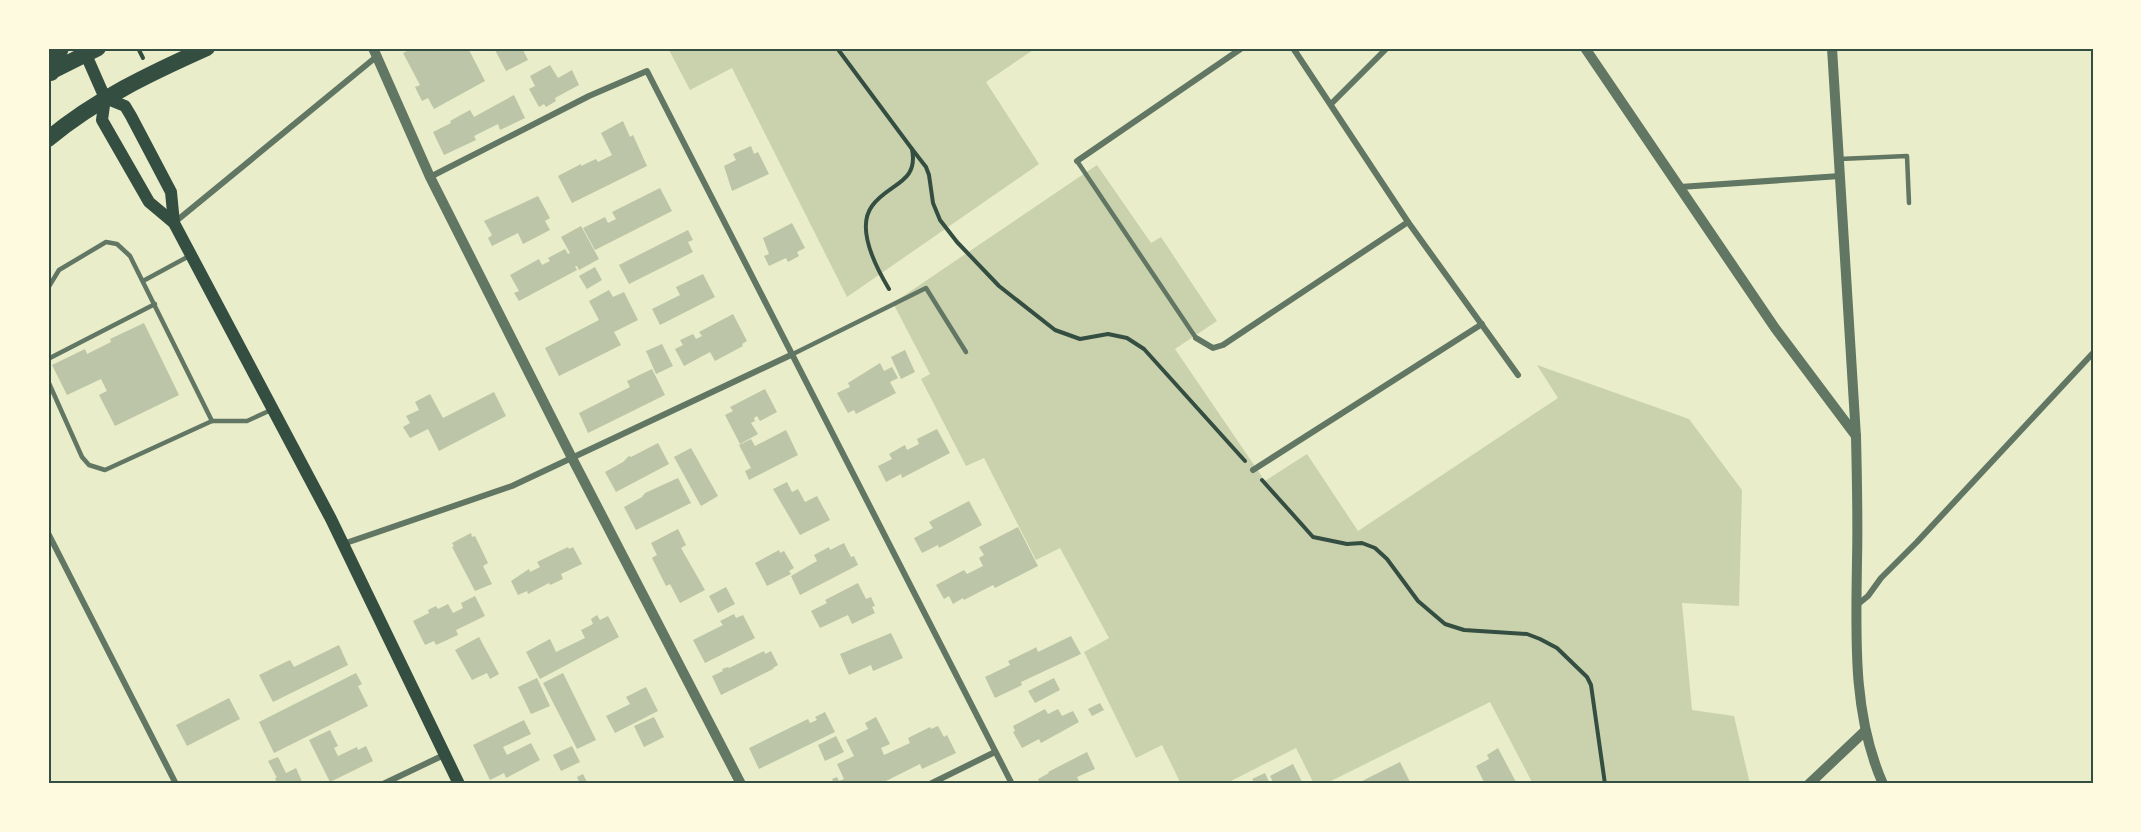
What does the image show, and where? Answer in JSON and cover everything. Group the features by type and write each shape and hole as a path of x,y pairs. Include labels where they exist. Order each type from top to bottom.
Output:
{"highway":[{"path":"49,74 61,48"},
{"path":"48,139 105,98 148,74 207,48"},
{"path":"49,74 89,50"}],"main road":[{"path":"89,50 105,98 102,120 149,202 174,223 343,544 459,784"},
{"path":"105,98 125,106 171,192 174,223"}],"street":[{"path":"1077,161 1242,48"},
{"path":"1293,48 1408,222 1518,375"},
{"path":"1331,104 1387,48"},
{"path":"1584,48 1775,328 1856,437"},
{"path":"1832,48 1856,437 1858,501 1856,606 1860,697 1873,762 1883,784"},
{"path":"174,223 374,53 430,177 741,784"},
{"path":"430,177 590,96 647,70 1012,784"},
{"path":"1680,187 1841,176"},
{"path":"1196,338 1213,348 1223,345 1408,222"},
{"path":"1254,470 1482,324"},
{"path":"1856,606 1868,596 1893,564 1917,542 2093,353"},
{"path":"343,544 512,486 793,354"},
{"path":"48,533 176,784"},
{"path":"1809,784 1865,731"},
{"path":"930,784 995,752"},
{"path":"383,784 444,755"}],"lane":[{"path":"1840,159 1907,156 1909,203"},
{"path":"1077,161 1196,338"},
{"path":"48,288 59,270 106,242 117,244 130,256 212,421"},
{"path":"143,281 191,255"},
{"path":"793,354 926,288 966,352"},
{"path":"48,358 155,304"},
{"path":"48,381 82,457 89,465 99,469 110,469 212,421 247,421 273,409"}],"path":[{"path":"138,48 144,61"},
{"path":"837,48 926,167 933,202 940,220 957,242 999,286 1055,330 1080,339 1108,334 1126,338 1144,349 1312,537 1347,544 1362,543 1375,548 1387,559 1418,601 1445,624 1464,630 1527,634 1557,648 1587,677 1591,685 1605,784"},
{"path":"889,289 871,253 866,224 872,206 910,174 915,161 912,149"}],"green space":[{"path":"668,48 1031,48 1033,50 986,82 1039,164 847,297 732,68 690,90"},
{"path":"1097,165 1151,243 1161,237 1217,321 1175,349 1265,481 1307,454 1358,531 1558,398 1537,365 1689,419 1742,490 1739,606 1682,603 1692,710 1734,716 1750,784 1533,784 1490,702 1325,784 1314,784 1296,748 1225,784 1181,784 1162,745 1136,758 1084,652 1109,638 1060,548 1036,560 984,458 966,466 921,379 930,374 893,303"}],"building":[{"path":"413,48 468,48 485,81 434,109 428,98 422,101 415,87 420,85 403,53"},
{"path":"494,48 522,48 528,60 506,71"},
{"path":"550,65 558,78 572,70 579,85 555,98 556,101 546,107 544,104 539,107 529,89 535,86 530,76"},
{"path":"514,95 525,118 500,130 498,124 474,136 476,140 444,155 433,132 470,110 474,117"},
{"path":"623,121 630,137 633,135 647,166 572,203 558,176 581,164 581,166 596,159 598,162 612,155 601,133"},
{"path":"751,146 754,154 758,152 769,174 732,191 724,166 736,160 733,154"},
{"path":"660,188 672,211 595,250 583,228 605,217 608,223 616,219 612,212"},
{"path":"538,196 550,218 545,221 550,230 523,244 518,233 492,246 488,238 492,235 484,221"},
{"path":"792,223 805,248 797,252 799,256 788,262 786,258 769,266 764,256 769,254 763,238"},
{"path":"581,226 599,259 579,270 575,266 577,270 519,301 514,293 519,291 510,275 539,259 542,265 550,261 548,258 565,249 568,254 570,253 561,237"},
{"path":"688,230 693,240 688,242 693,252 629,284 619,265"},
{"path":"595,267 602,280 587,289 579,276"},
{"path":"703,274 715,297 660,325 652,309 680,295 676,287"},
{"path":"609,290 613,297 624,292 638,320 614,332 621,345 559,376 545,348 599,320 589,301"},
{"path":"733,314 747,341 742,344 743,346 715,361 710,352 684,366 675,349 683,345 680,340 693,334 696,339 702,336 699,332"},
{"path":"144,323 179,395 115,426 99,395 107,391 101,379 67,395 52,365 85,349 87,354 111,342 110,339"},
{"path":"662,344 673,366 656,374 646,351"},
{"path":"905,350 915,372 901,379 891,357"},
{"path":"880,363 884,371 892,367 898,378 890,382 896,393 856,414 854,410 848,413 837,393 850,387 848,383"},
{"path":"652,369 665,395 588,433 579,413 630,387 627,381"},
{"path":"765,389 777,412 760,421 757,416 754,418 755,421 751,423 758,434 740,444 725,415 733,411 730,407"},
{"path":"494,392 506,416 439,451 428,429 410,438 403,427 410,423 406,416 419,410 415,402 430,394 443,418"},
{"path":"937,429 950,453 902,478 901,474 886,482 878,466 892,459 889,454 905,445 907,450 919,444 917,439"},
{"path":"786,430 798,455 749,480 745,471 751,468 739,445 751,439 755,446"},
{"path":"658,443 669,464 616,492 605,472 629,456"},
{"path":"691,448 718,496 701,506 674,457"},
{"path":"678,478 691,503 636,530 624,507 645,493"},
{"path":"787,482 792,492 798,489 805,502 817,496 830,520 800,535 773,489"},
{"path":"969,501 982,525 939,548 938,545 922,553 914,538 933,528 929,522"},
{"path":"1018,527 1038,566 995,588 993,585 953,604 949,596 944,599 936,585 964,570 967,574 983,566 979,558 984,555 979,547"},
{"path":"678,529 686,545 681,548 705,590 680,603 670,584 666,586 652,558 657,555 651,543"},
{"path":"471,533 472,537 475,536 488,563 483,566 492,584 475,591 452,547 454,546 452,543"},
{"path":"844,543 858,565 800,595 791,576 817,561 814,555 829,547 830,550"},
{"path":"568,547 569,549 573,547 582,564 561,574 563,579 550,585 549,583 528,594 527,591 518,595 511,581 529,569 530,572 540,567 537,562"},
{"path":"779,550 780,553 784,551 794,568 789,571 791,574 767,586 755,563"},
{"path":"858,583 866,599 871,597 875,613 852,624 848,615 820,628 811,611 827,603 825,600"},
{"path":"726,587 735,604 718,613 709,596"},
{"path":"475,596 485,616 456,630 458,635 436,645 434,641 425,645 413,621 429,613 428,610 436,606 438,609 448,604 453,613 463,608 461,603"},
{"path":"734,614 736,618 743,615 755,638 705,663 693,640 723,625 720,621"},
{"path":"597,615 600,620 608,616 619,637 540,679 526,652 550,639 556,652 585,638 581,630 593,624 591,619"},
{"path":"891,633 903,658 873,671 871,665 849,675 840,654"},
{"path":"1071,636 1081,654 1021,682 1022,685 995,698 985,677 1010,665 1008,661 1036,647 1038,652"},
{"path":"479,637 499,674 490,679 487,673 472,680 455,650"},
{"path":"339,645 348,665 273,702 259,675 290,660 294,667"},
{"path":"764,651 765,654 771,651 778,665 721,695 712,676 723,671 722,669 729,668"},
{"path":"356,673 362,684 358,686 368,706 274,753 259,722"},
{"path":"563,673 596,740 577,749 543,683"},
{"path":"537,678 550,706 531,714 518,687"},
{"path":"1054,678 1060,690 1035,703 1028,691"},
{"path":"646,687 658,711 615,733 606,716 630,704 626,697"},
{"path":"229,698 240,719 187,746 176,725"},
{"path":"1100,703 1104,710 1092,716 1088,709"},
{"path":"1045,709 1048,714 1058,709 1062,716 1073,711 1079,722 1041,743 1039,739 1022,748 1013,732 1015,731 1013,726"},
{"path":"825,712 835,732 759,769 749,748 808,719 810,723 817,720 815,717"},
{"path":"654,717 664,737 644,747 634,726"},
{"path":"876,717 890,744 881,748 884,755 910,743 908,738 930,727 931,729 938,726 944,737 947,735 956,753 922,769 920,764 880,784 834,784 832,779 837,777 839,781 844,779 837,764 854,756 846,740 868,729 865,723"},
{"path":"524,720 531,734 503,747 507,755 531,743 540,760 506,778 504,773 490,780 473,745"},
{"path":"330,730 338,746 334,748 338,756 357,747 358,750 366,746 373,761 330,782 309,740"},
{"path":"836,736 844,752 825,761 818,745"},
{"path":"572,746 580,762 561,771 553,755"},
{"path":"1498,748 1517,784 1485,784 1476,766 1489,759 1487,755"},
{"path":"1087,752 1095,769 1077,777 1079,781 1074,782 1075,784 1040,784 1038,779 1048,772"},
{"path":"278,757 286,773 296,768 303,784 277,784 275,778 277,778 268,761"},
{"path":"1400,762 1411,784 1357,784 1366,779"},
{"path":"1293,764 1303,784 1274,784 1270,776"},
{"path":"1265,773 1270,784 1255,784 1252,779"},
{"path":"583,774 587,782 580,784 577,777"}]}
